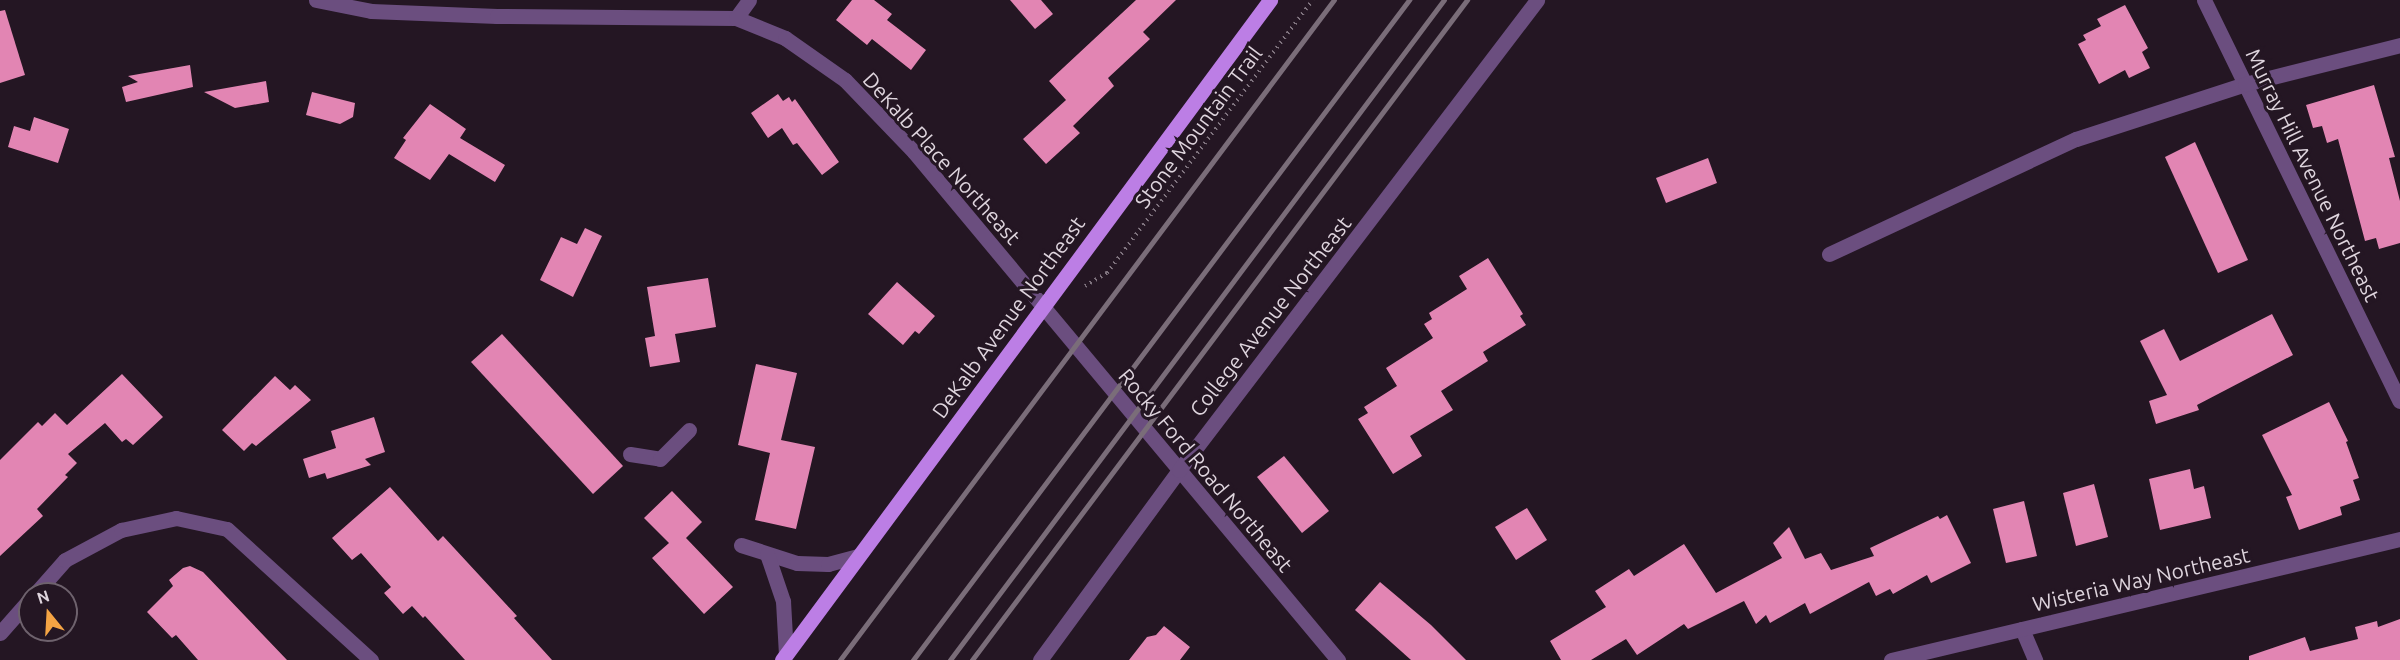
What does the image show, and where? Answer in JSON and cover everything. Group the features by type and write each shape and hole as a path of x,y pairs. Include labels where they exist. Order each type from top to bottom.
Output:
{"main road":[{"name":"DeKalb Avenue Northeast","path":"784,657 1270,0"}],"street":[{"path":"316,0 371,11 394,12 497,16 736,18 749,0"},
{"name":"College Avenue Northeast","path":"1040,660 1179,470 1537,0"},
{"name":"Murray Hill Avenue Northeast","path":"2204,0 2400,402"},
{"name":"DeKalb Place Northeast","path":"736,18 785,38 844,80 914,152 1043,306"},
{"path":"1829,254 2076,139 2245,84 2400,45"},
{"name":"Rocky Ford Road Northeast","path":"1043,306 1338,660"},
{"path":"630,454 660,459 689,430"},
{"path":"46,582 65,560 121,530 176,518 227,529 371,660"},
{"name":"Wisteria Way Northeast","path":"1891,660 2400,539"},
{"path":"741,545 797,563 828,564 858,556"},
{"path":"767,554 783,601 784,657"},
{"path":"0,633 18,613"},
{"path":"2022,629 2035,660"}],"path":[{"name":"Stone Mountain Trail","path":"1107,273 1314,0"}],"building":[{"path":"852,0 874,0 892,14 887,20 926,50 911,70 872,39 867,45 836,20"},
{"path":"1010,0 1041,0 1053,14 1035,29"},
{"path":"1136,0 1176,0 1143,32 1150,39 1108,78 1114,86 1073,126 1080,133 1046,164 1023,139 1066,100 1049,81"},
{"path":"2125,5 2148,48 2142,52 2150,68 2129,78 2125,70 2099,84 2078,44 2086,40 2083,35 2101,26 2097,19"},
{"path":"5,10 25,75 0,83 0,11"},
{"path":"190,65 193,87 126,102 122,87 138,82 128,76"},
{"path":"266,81 269,102 235,108 204,92"},
{"path":"2374,85 2395,157 2389,158 2400,201 2400,243 2379,249 2376,238 2365,241 2338,139 2327,143 2322,126 2313,128 2306,105"},
{"path":"312,92 355,103 353,117 340,124 306,115"},
{"path":"778,94 783,101 789,97 792,102 795,99 839,162 822,175 797,143 793,145 782,128 768,138 751,113"},
{"path":"430,104 466,129 460,138 505,165 495,182 449,154 430,180 394,158 406,140 403,138"},
{"path":"34,117 69,129 58,163 8,147 14,126 30,131"},
{"path":"2195,142 2248,260 2218,273 2165,157"},
{"path":"1708,158 1717,183 1666,203 1656,178"},
{"path":"585,228 602,236 573,297 540,280 561,237 577,244"},
{"path":"1488,258 1523,314 1520,316 1526,325 1483,352 1488,361 1441,391 1453,410 1410,436 1422,456 1393,474 1358,419 1368,413 1364,407 1397,386 1386,368 1433,338 1424,324 1432,319 1429,313 1467,289 1459,276"},
{"path":"708,278 716,327 675,334 680,362 650,367 645,338 655,336 647,287"},
{"path":"897,282 935,316 919,334 915,331 903,345 868,314"},
{"path":"2272,314 2293,355 2197,405 2199,410 2156,424 2149,401 2167,395 2140,341 2164,329 2180,361"},
{"path":"502,334 623,466 593,494 471,362"},
{"path":"756,364 797,373 781,440 815,447 796,529 755,520 770,453 738,445"},
{"path":"122,374 163,417 133,445 126,439 122,442 105,423 68,454 77,463 65,475 68,477 37,509 43,516 0,556 0,460 38,422 42,426 55,413 67,425"},
{"path":"275,376 290,390 295,385 311,400 256,446 252,443 244,451 222,430"},
{"path":"2329,402 2348,441 2346,442 2359,478 2353,480 2360,500 2340,507 2342,515 2299,530 2286,497 2292,495 2262,435"},
{"path":"374,417 385,452 365,459 371,465 327,479 325,473 309,478 303,459 336,448 331,431"},
{"path":"1284,456 1329,511 1302,533 1257,477"},
{"path":"2190,469 2194,489 2204,486 2211,518 2160,530 2149,479"},
{"path":"2094,484 2108,537 2076,546 2063,493"},
{"path":"390,487 438,541 443,536 517,616 514,618 552,660 465,660 425,616 423,618 412,606 403,614 384,593 391,587 361,553 352,560 332,538"},
{"path":"672,491 702,522 686,538 733,587 704,614 652,558 669,543 644,518"},
{"path":"2024,501 2037,556 2006,563 1993,509"},
{"path":"1527,508 1547,540 1516,560 1495,527"},
{"path":"1947,515 1971,563 1931,583 1927,575 1893,594 1890,589 1876,596 1869,582 1810,614 1805,603 1770,623 1766,615 1756,624 1744,601 1688,629 1684,624 1637,655 1626,639 1591,660 1561,660 1550,641 1606,607 1595,591 1629,569 1634,576 1684,544 1716,593 1782,558 1773,543 1789,527 1805,559 1821,553 1831,570 1874,556 1870,548 1938,516 1940,519"},
{"path":"190,566 203,572 287,660 198,660 176,635 172,638 147,612 173,586 169,580 183,568"},
{"path":"1380,582 1431,625 1466,660 1411,660 1355,610"},
{"path":"2400,619 2400,660 2249,660 2249,656 2305,637 2310,651 2358,639 2355,627 2377,621 2378,627"},
{"path":"1164,626 1190,647 1180,660 1129,660 1147,637 1156,635"}],"railway":[{"path":"840,660 1334,0"},
{"path":"913,660 1409,0"},
{"path":"950,660 1444,0"},
{"path":"972,660 1467,0"}]}
